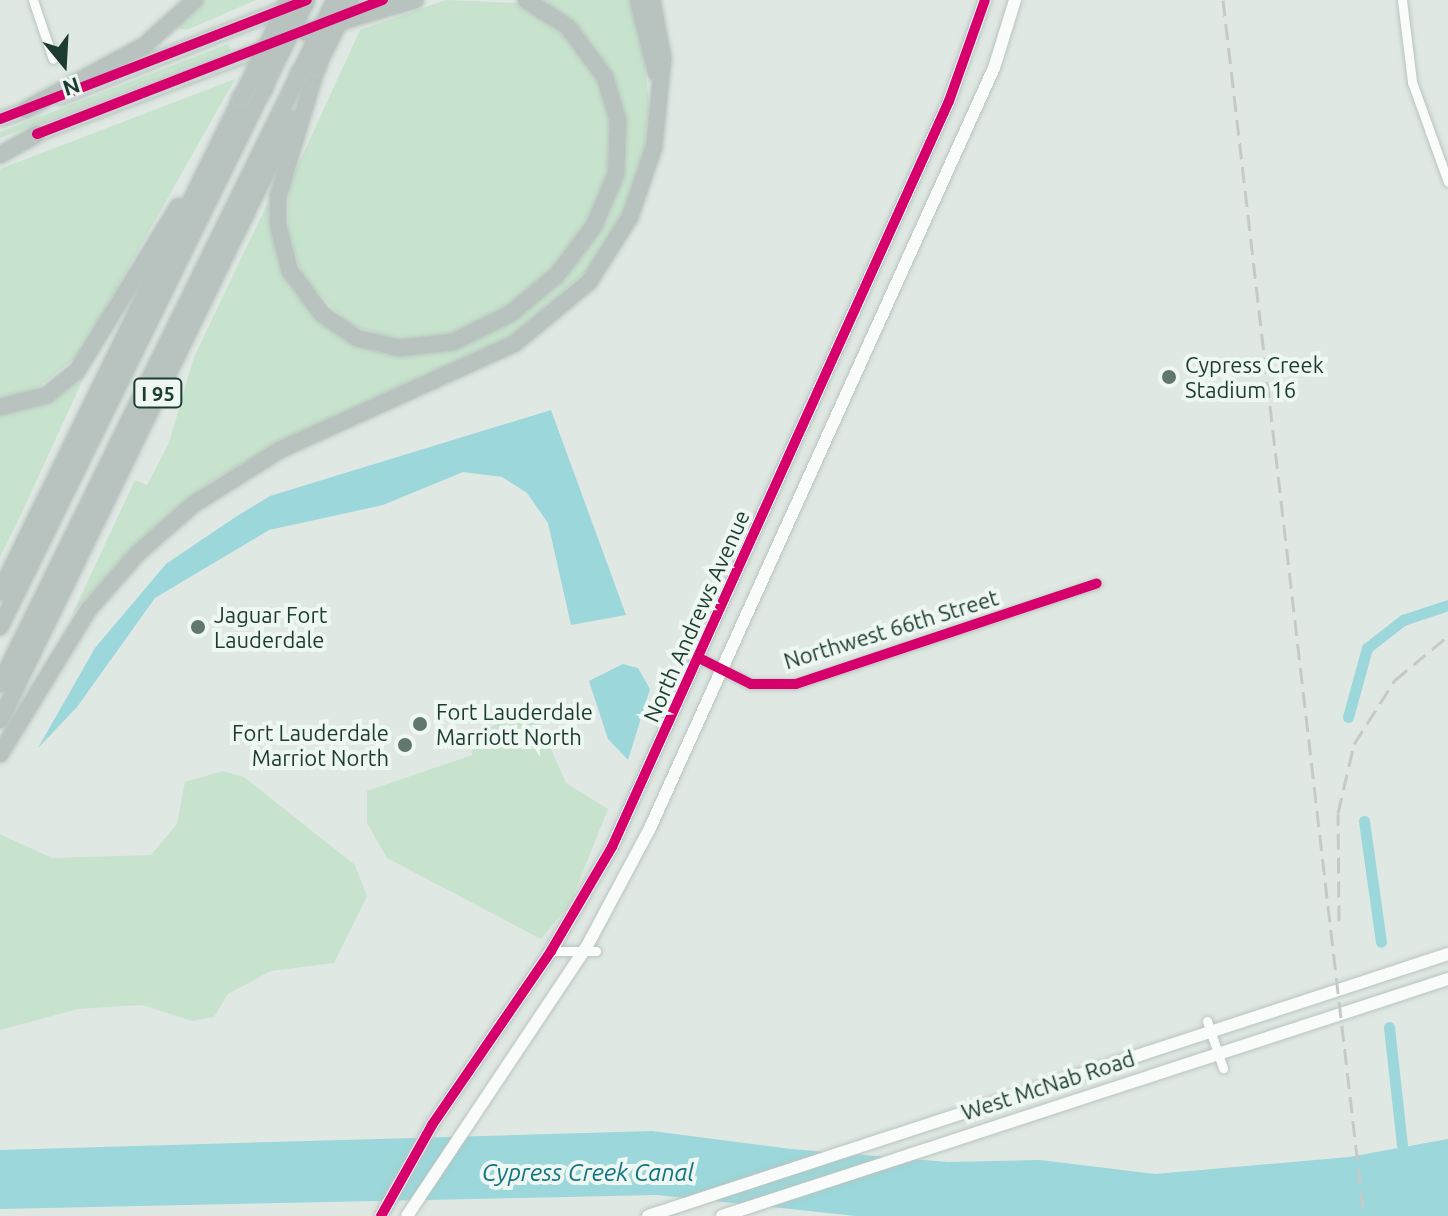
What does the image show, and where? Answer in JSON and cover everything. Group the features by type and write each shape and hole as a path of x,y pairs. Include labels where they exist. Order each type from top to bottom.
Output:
{"highway":[{"path":"25,110 145,45 195,0"},
{"name":"I 95","path":"0,592 289,0"},
{"path":"0,627 307,0"},
{"path":"0,684 335,0"},
{"name":"I 95","path":"0,720 350,0"},
{"path":"305,32 415,0"},
{"path":"317,67 278,197 278,225 290,271 322,314 357,338 399,348 453,342 510,314 557,275 594,226 616,174 618,121 605,77 568,27 526,0"},
{"path":"638,0 660,90"},
{"path":"0,754 89,609 138,553 194,504 280,450 514,344 576,297 611,251 638,201 654,147 663,58 652,0"},
{"path":"0,155 37,134"},
{"path":"0,407 47,395 77,371 211,159"}],"main road":[{"path":"0,119 307,0"},
{"path":"0,148 383,0"},
{"name":"North Andrews Avenue","path":"383,1212 432,1125 551,951 612,847 949,101 985,0"},
{"name":"North Andrews Avenue","path":"409,1211 463,1124 591,949 650,828 994,68 1015,0"},
{"name":"West McNab Road","path":"648,1216 858,1148 1209,1026 1448,954"},
{"path":"1425,962 1433,984"},
{"name":"West McNab Road","path":"722,1216 1448,979"}],"street":[{"path":"33,0 53,59"},
{"path":"1402,0 1409,67 1448,182"},
{"name":"Northwest 66th Street","path":"699,658 751,684 796,684 1097,583"},
{"path":"551,951 591,949"},
{"path":"1209,1026 1223,1068"}],"green space":[{"path":"201,0 256,0 187,30 175,28"},
{"path":"446,0 519,3 580,48 608,99 613,161 590,222 560,262 501,312 450,337 407,343 350,325 303,278 288,230 289,185 360,30"},
{"path":"536,0 629,0 643,48 649,102 644,156 625,212 592,266 514,335 275,445 212,481 137,542 73,613 135,480 147,485 169,443 194,357 268,202 285,273 311,312 397,355 456,347 513,319 614,198 611,76 585,36"},
{"path":"228,44 231,51 0,138 0,132"},
{"path":"235,79 79,355 30,394 0,401 0,169"},
{"path":"86,373 0,557 0,412 43,402"},
{"path":"533,708 566,783 608,809 570,904 541,939 387,858 367,823 367,791 472,755 474,734"},
{"path":"223,771 244,777 355,865 367,896 334,963 271,971 228,994 214,1017 192,1021 142,1005 78,1009 0,1030 0,834 52,858 151,855 177,824 185,782"}],"water":[{"path":"551,410 626,615 571,625 548,523 527,493 502,477 463,472 383,505 269,530 155,598 77,707 38,748 95,648 166,564 234,518 270,496"},
{"path":"623,664 638,668 650,689 628,760 608,739 589,681"},
{"name":"Cypress Creek Canal","path":"652,1131 791,1149 948,1162 1040,1160 1155,1174 1349,1157 1448,1139 1448,1216 856,1216 657,1195 0,1209 0,1150"}],"waterway":[{"path":"1348,717 1367,648 1403,620 1448,605"},
{"path":"1364,821 1381,942"},
{"path":"1389,1027 1402,1144"}],"railway":[{"path":"1223,0 1364,1216"},
{"path":"1339,921 1338,813 1354,744 1395,680 1448,636"}],"cycle path":[{"path":"0,119 307,0"},
{"path":"37,134 383,0"},
{"path":"381,1216 432,1125 551,951 612,847 949,101 985,0"},
{"path":"699,658 751,684 796,684 1097,583"}],"place":[{"name":"Cypress Creek Stadium 16","path":"1169,377"},
{"name":"Jaguar Fort Lauderdale","path":"198,627"},
{"name":"Fort Lauderdale Marriott North","path":"420,724"},
{"name":"Fort Lauderdale Marriot North","path":"405,745"}]}
